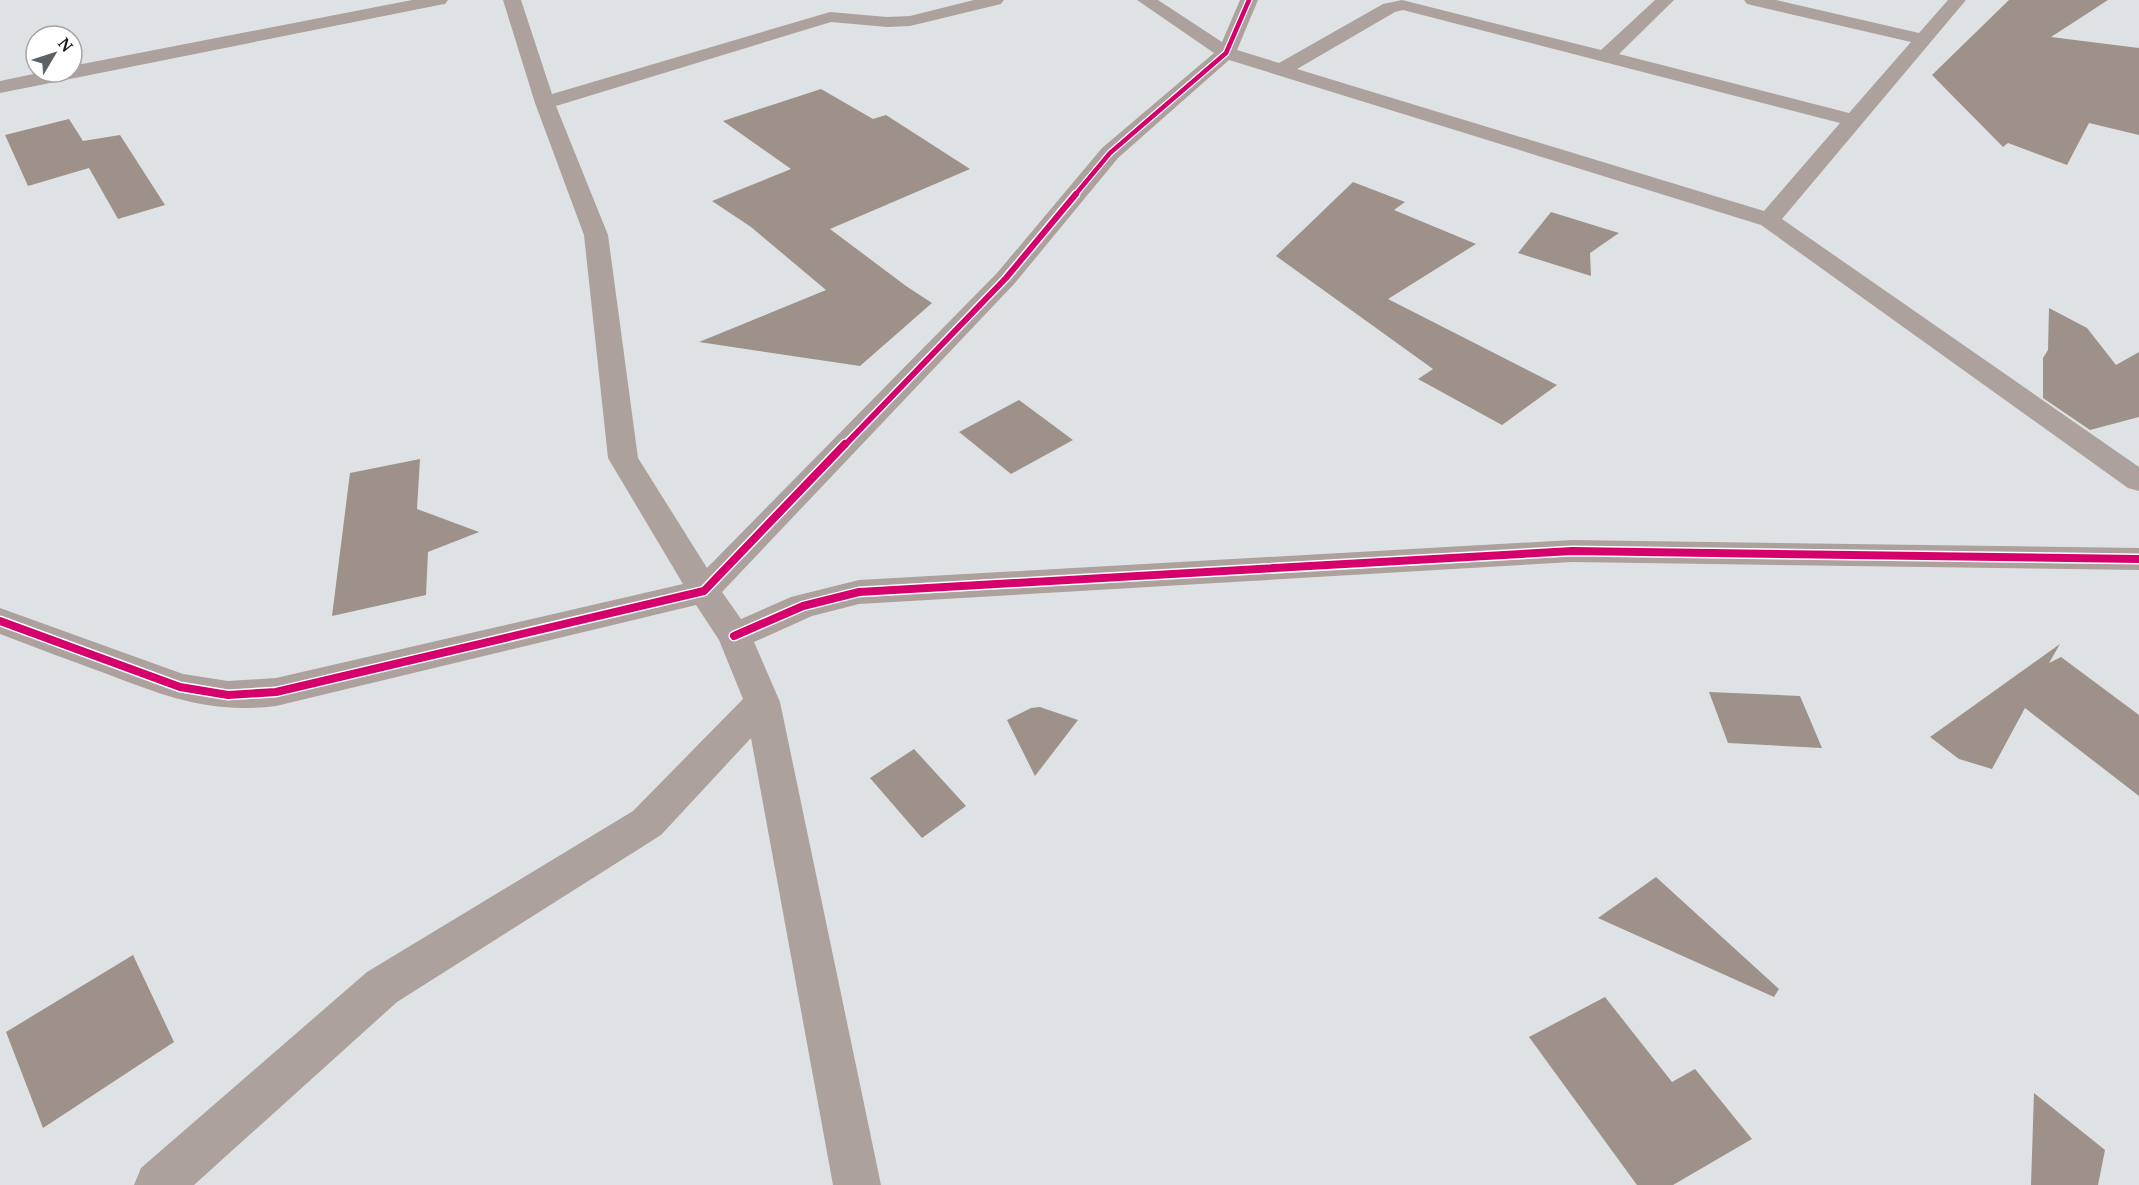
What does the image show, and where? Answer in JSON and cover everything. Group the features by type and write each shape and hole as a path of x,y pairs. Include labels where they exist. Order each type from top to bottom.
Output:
{"street":[{"path":"84,70 439,0"},
{"path":"512,0 545,103 596,235 623,458 734,636 762,702 856,1185"},
{"path":"545,103 830,17 887,22 910,21 994,0"},
{"path":"1146,0 1226,53 1769,220 2139,481"},
{"path":"0,621 180,687 208,694 243,697 276,692 704,591 1006,278 1110,153 1226,53 1249,0"},
{"path":"1605,57 1665,0"},
{"path":"1753,0 1921,39"},
{"path":"1769,220 1921,39 1957,0"},
{"path":"1281,70 1389,8 1403,5 1852,120"},
{"path":"0,87 24,82"},
{"path":"734,636 802,606 859,592 1477,556 1572,551 2139,559"},
{"path":"158,1185 382,987 647,823 762,702"}],"building":[{"path":"2009,0 2108,0 2051,37 2139,48 2139,135 2089,123 2067,165 2008,143 2003,147 1932,75"},
{"path":"821,89 873,119 886,115 970,169 830,229 932,303 860,366 699,342 826,290 751,227 712,201 791,169 723,121"},
{"path":"69,119 83,141 120,135 165,205 118,219 89,168 28,186 5,135"},
{"path":"1353,182 1405,202 1394,210 1476,244 1388,299 1557,385 1502,425 1418,379 1433,369 1276,256"},
{"path":"1551,212 1619,233 1590,253 1591,276 1518,253"},
{"path":"2049,308 2087,328 2116,365 2139,352 2139,417 2090,430 2043,398 2043,358 2048,350"},
{"path":"1019,400 1073,440 1011,474 959,432"},
{"path":"420,459 417,509 479,532 428,552 426,595 332,616 350,473"},
{"path":"2060,644 2049,663 2061,657 2139,715 2139,796 2025,708 1992,769 1959,759 1930,737"},
{"path":"1709,692 1800,696 1822,748 1728,743"},
{"path":"1040,707 1078,720 1035,776 1007,720 1031,708"},
{"path":"914,749 966,806 922,838 870,778"},
{"path":"1656,877 1779,989 1774,997 1598,918"},
{"path":"133,955 174,1042 43,1128 6,1032"},
{"path":"1605,997 1672,1082 1695,1069 1752,1139 1673,1185 1637,1185 1529,1037"},
{"path":"2034,1093 2105,1150 2098,1185 2031,1185"}],"cycle path":[{"path":"0,621 180,687 216,694 251,695 276,692 704,591 1006,278 1110,153 1226,53 1249,0"},
{"path":"734,636 803,606 859,592 1572,551 2139,559"}]}
